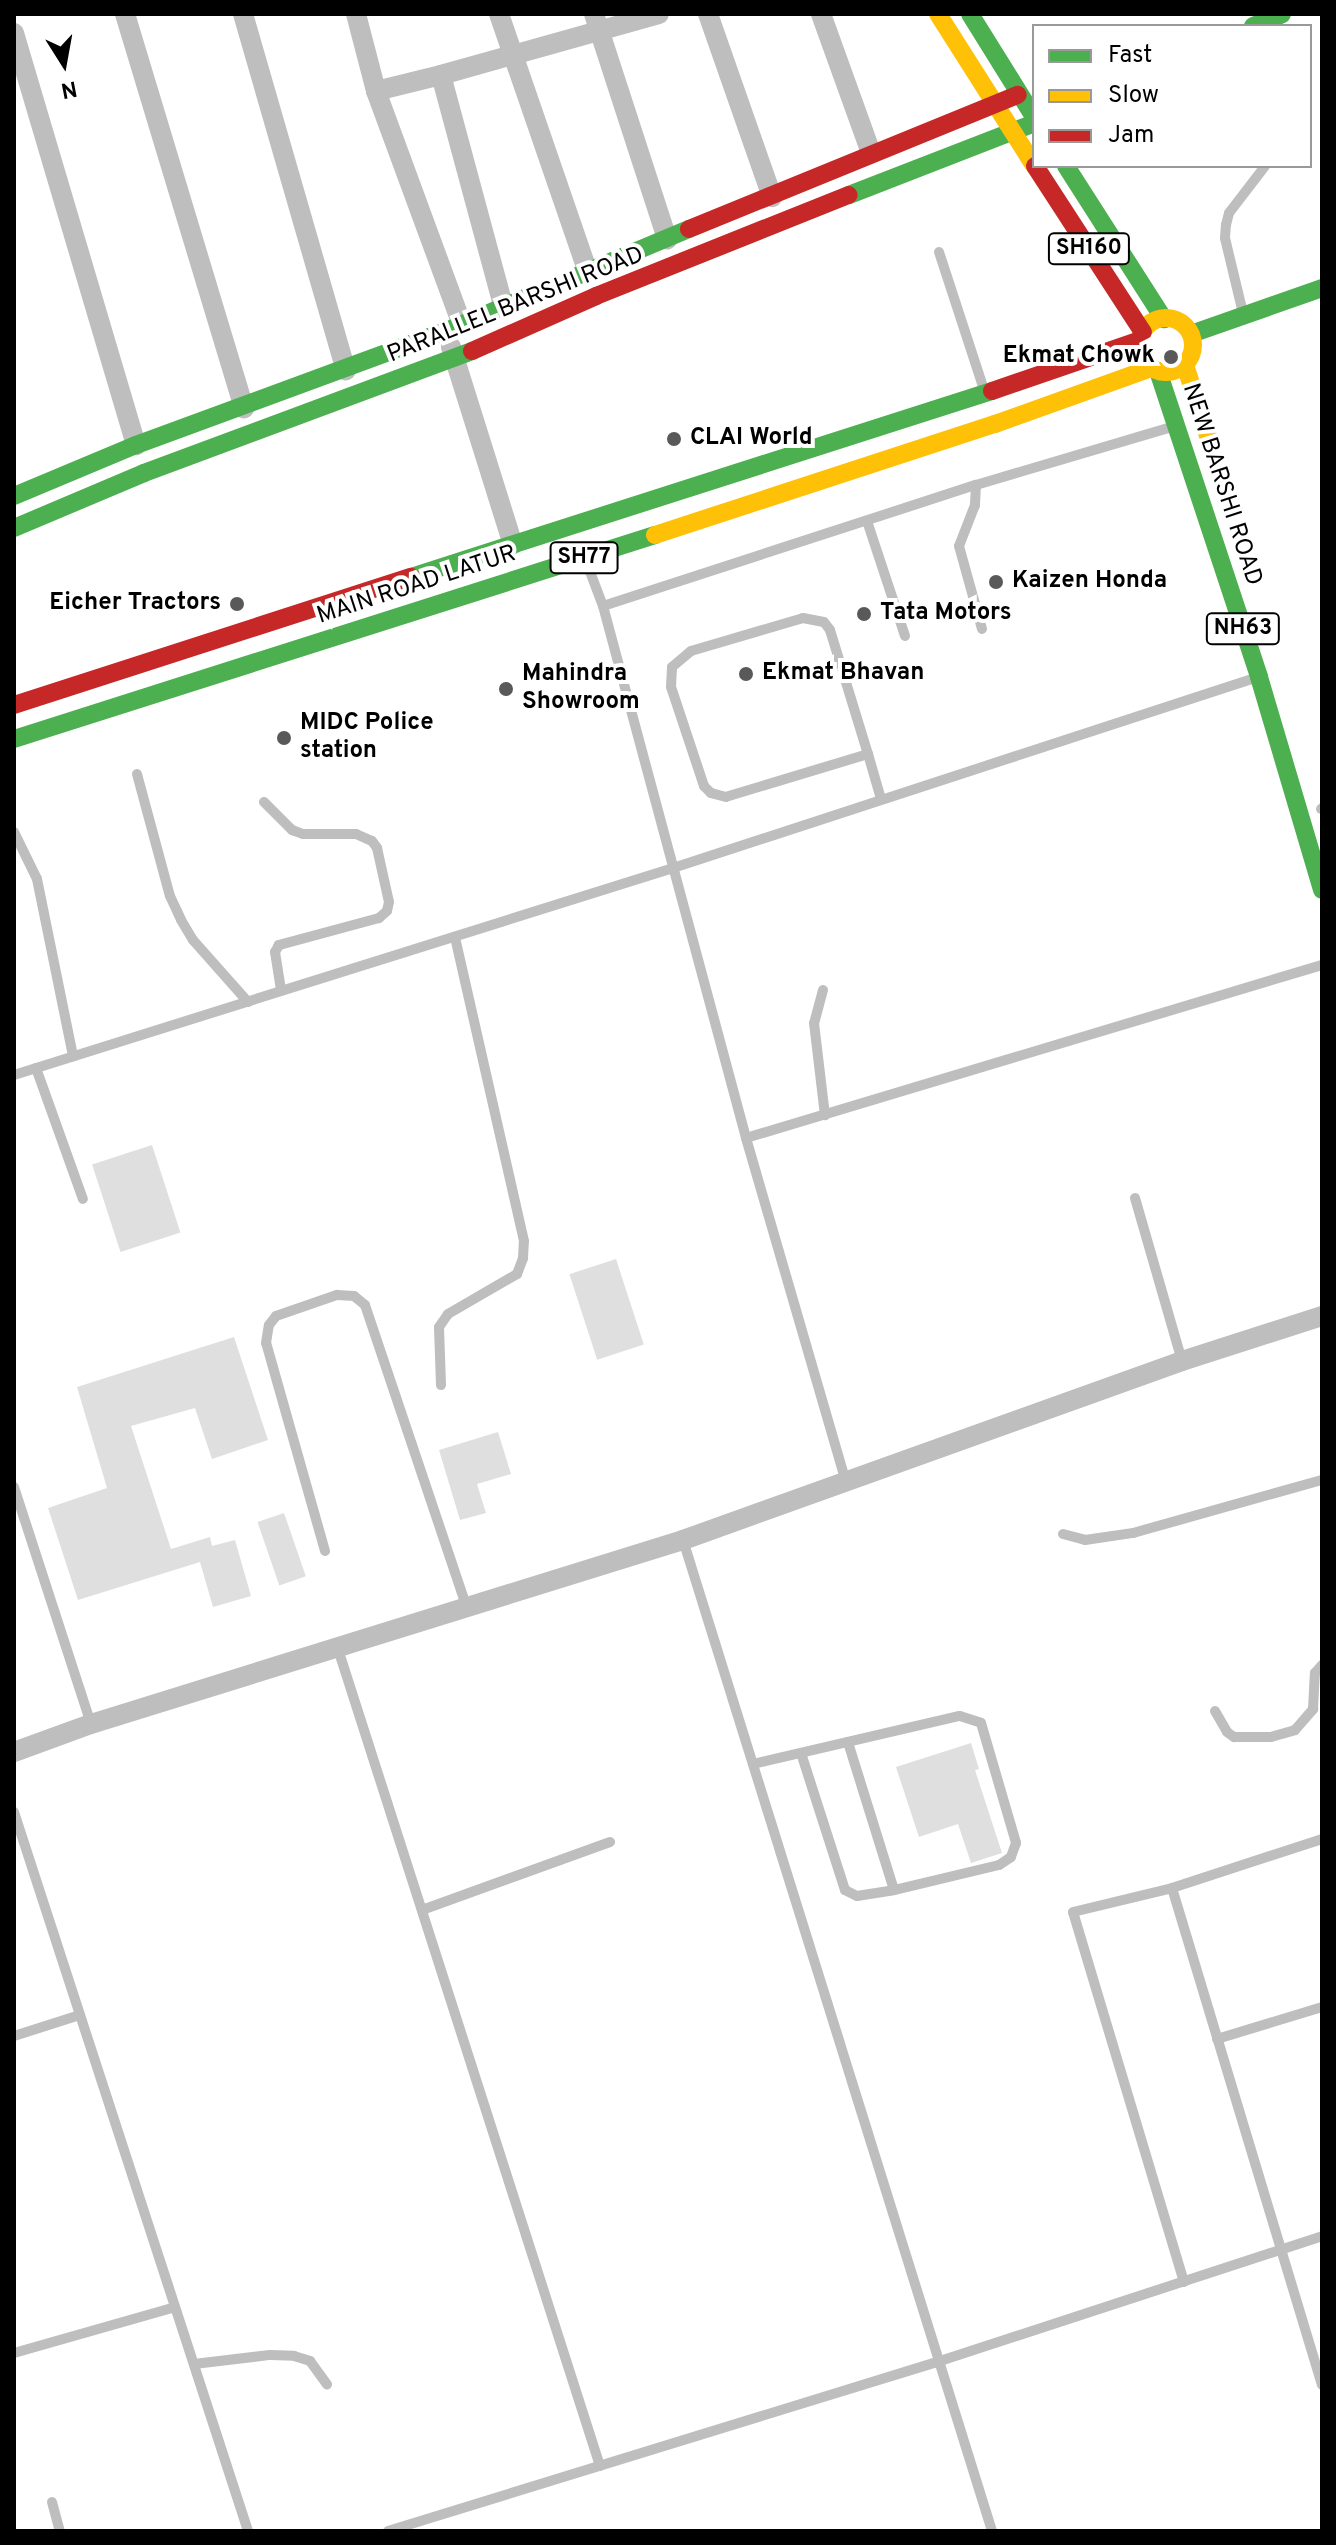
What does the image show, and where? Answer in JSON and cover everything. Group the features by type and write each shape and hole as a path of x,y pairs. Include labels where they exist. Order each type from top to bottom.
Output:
{"main road":[{"name":"SH160","path":"938,14 1032,163"},
{"path":"14,496 136,445 346,370 587,269 772,197 871,153 996,103 1027,94 970,14"},
{"path":"1258,24 1282,14"},
{"name":"PARALLEL BARSHI ROAD","path":"14,528 144,473 455,359 596,296 1032,124"},
{"name":"SH160","path":"1035,168 1142,336"},
{"name":"SH160","path":"1067,168 1164,319"},
{"path":"1191,334 1322,288"},
{"path":"1142,336 1152,323 1164,319 1180,322 1191,334 1189,359"},
{"name":"NH63","path":"1142,336 1141,356 1154,369"},
{"name":"MAIN ROAD LATUR","path":"14,705 985,393 1142,336"},
{"path":"1154,369 1172,372 1189,359 1222,344"},
{"name":"NEW BARSHI ROAD","path":"1189,359 1214,455"},
{"name":"MAIN ROAD LATUR","path":"14,739 585,558 1154,369"},
{"name":"NEW BARSHI ROAD","path":"1154,369 1178,425 1264,675 1322,890"}],"street":[{"path":"125,14 244,408"},
{"path":"243,14 346,370"},
{"path":"356,14 376,91 454,327 455,359 513,545"},
{"path":"499,14 587,269"},
{"path":"376,91 513,55 597,21 659,14"},
{"path":"708,14 772,197"},
{"path":"821,14 871,153"},
{"path":"597,21 667,239"},
{"path":"14,33 136,445"},
{"path":"441,75 503,305"},
{"path":"14,1752 91,1724 683,1540 845,1479 1182,1361 1322,1316"}],"lane":[{"path":"1244,315 1230,264 1226,225 1229,213 1263,168"},
{"path":"939,252 985,393"},
{"path":"603,606 976,485 1178,425"},
{"path":"976,485 975,505 959,546 982,629"},
{"path":"867,521 905,636"},
{"path":"585,558 603,606 746,1138 845,1479"},
{"path":"868,754 726,797 711,793 704,786 671,687 672,667 691,651 803,618 824,622 830,630 868,754 881,799"},
{"path":"14,1075 673,868 1264,675"},
{"path":"137,774 170,896 181,920 193,940 248,1002"},
{"path":"264,802 292,830 303,834 356,834 372,841 377,848 389,902 387,911 379,918 279,945 275,952 281,991"},
{"path":"14,832 37,879 73,1056"},
{"path":"441,1385 439,1327 448,1314 517,1274 523,1258 524,1241 455,937"},
{"path":"746,1138 1322,965"},
{"path":"823,990 814,1023 825,1115"},
{"path":"36,1068 83,1199"},
{"path":"1135,1198 1182,1361"},
{"path":"325,1551 266,1343 269,1325 276,1316 337,1295 354,1296 365,1305 467,1608"},
{"path":"1063,1534 1085,1540 1133,1533 1322,1480"},
{"path":"14,1487 91,1724"},
{"path":"683,1540 992,2531"},
{"path":"338,1649 600,2466"},
{"path":"1215,1711 1234,1737 1271,1737 1295,1730 1313,1709 1315,1673 1322,1665"},
{"path":"753,1764 960,1716 981,1723 1016,1843 1011,1857 999,1865 857,1896 845,1890 801,1753"},
{"path":"848,1742 894,1890"},
{"path":"14,1812 247,2531"},
{"path":"1184,2282 1073,1912 1172,1888 1322,1839"},
{"path":"422,1910 610,1842"},
{"path":"1172,1888 1322,2385"},
{"path":"1217,2039 1322,2007"},
{"path":"14,2036 80,2015"},
{"path":"388,2531 425,2526 600,2466 937,2362 1322,2236"},
{"path":"14,2353 175,2307"},
{"path":"194,2364 270,2355 294,2356 310,2361 327,2384"},
{"path":"52,2502 60,2531"}],"building":[{"path":"152,1145 180,1232 121,1252 92,1164"},
{"path":"616,1259 644,1345 597,1360 569,1274"},
{"path":"234,1337 268,1440 212,1459 195,1408 131,1426 171,1549 210,1537 212,1546 235,1540 251,1596 213,1607 200,1562 78,1600 48,1508 107,1488 77,1387"},
{"path":"498,1432 511,1474 477,1484 486,1513 460,1520 439,1450"},
{"path":"284,1513 306,1576 279,1585 258,1522"},
{"path":"971,1743 979,1769 975,1770 1002,1853 971,1863 958,1824 919,1837 896,1767"}],"traffic: fast":[{"path":"970,14 1032,114"},
{"path":"1258,24 1282,14"},
{"path":"849,195 1032,124"},
{"path":"1067,168 1164,319"},
{"path":"14,496 136,445 446,331 689,229"},
{"path":"1191,334 1322,288"},
{"path":"14,528 144,473 472,351"},
{"path":"1158,371 1259,677 1322,890"},
{"path":"411,577 992,391"},
{"path":"14,739 655,535"}],"traffic: slow":[{"path":"938,14 1032,162"},
{"path":"1166,318 1185,326 1193,345 1185,364 1166,372 1147,364 1139,345 1147,326 1166,318"},
{"path":"1185,365 1209,439"},
{"path":"655,535 995,424 1151,368"}],"traffic: jam":[{"path":"689,229 1018,95"},
{"path":"1036,168 1143,332"},
{"path":"472,351 596,296 849,195"},
{"path":"992,391 1140,340"},
{"path":"14,705 411,577"}],"place":[{"name":"Ekmat Chowk","path":"1171,357"},
{"name":"CLAI World","path":"674,439"},
{"name":"Kaizen Honda","path":"996,582"},
{"name":"Eicher Tractors","path":"237,604"},
{"name":"Tata Motors","path":"864,614"},
{"name":"Ekmat Bhavan","path":"746,674"},
{"name":"Mahindra Showroom","path":"506,689"},
{"name":"MIDC Police station","path":"284,738"}]}
